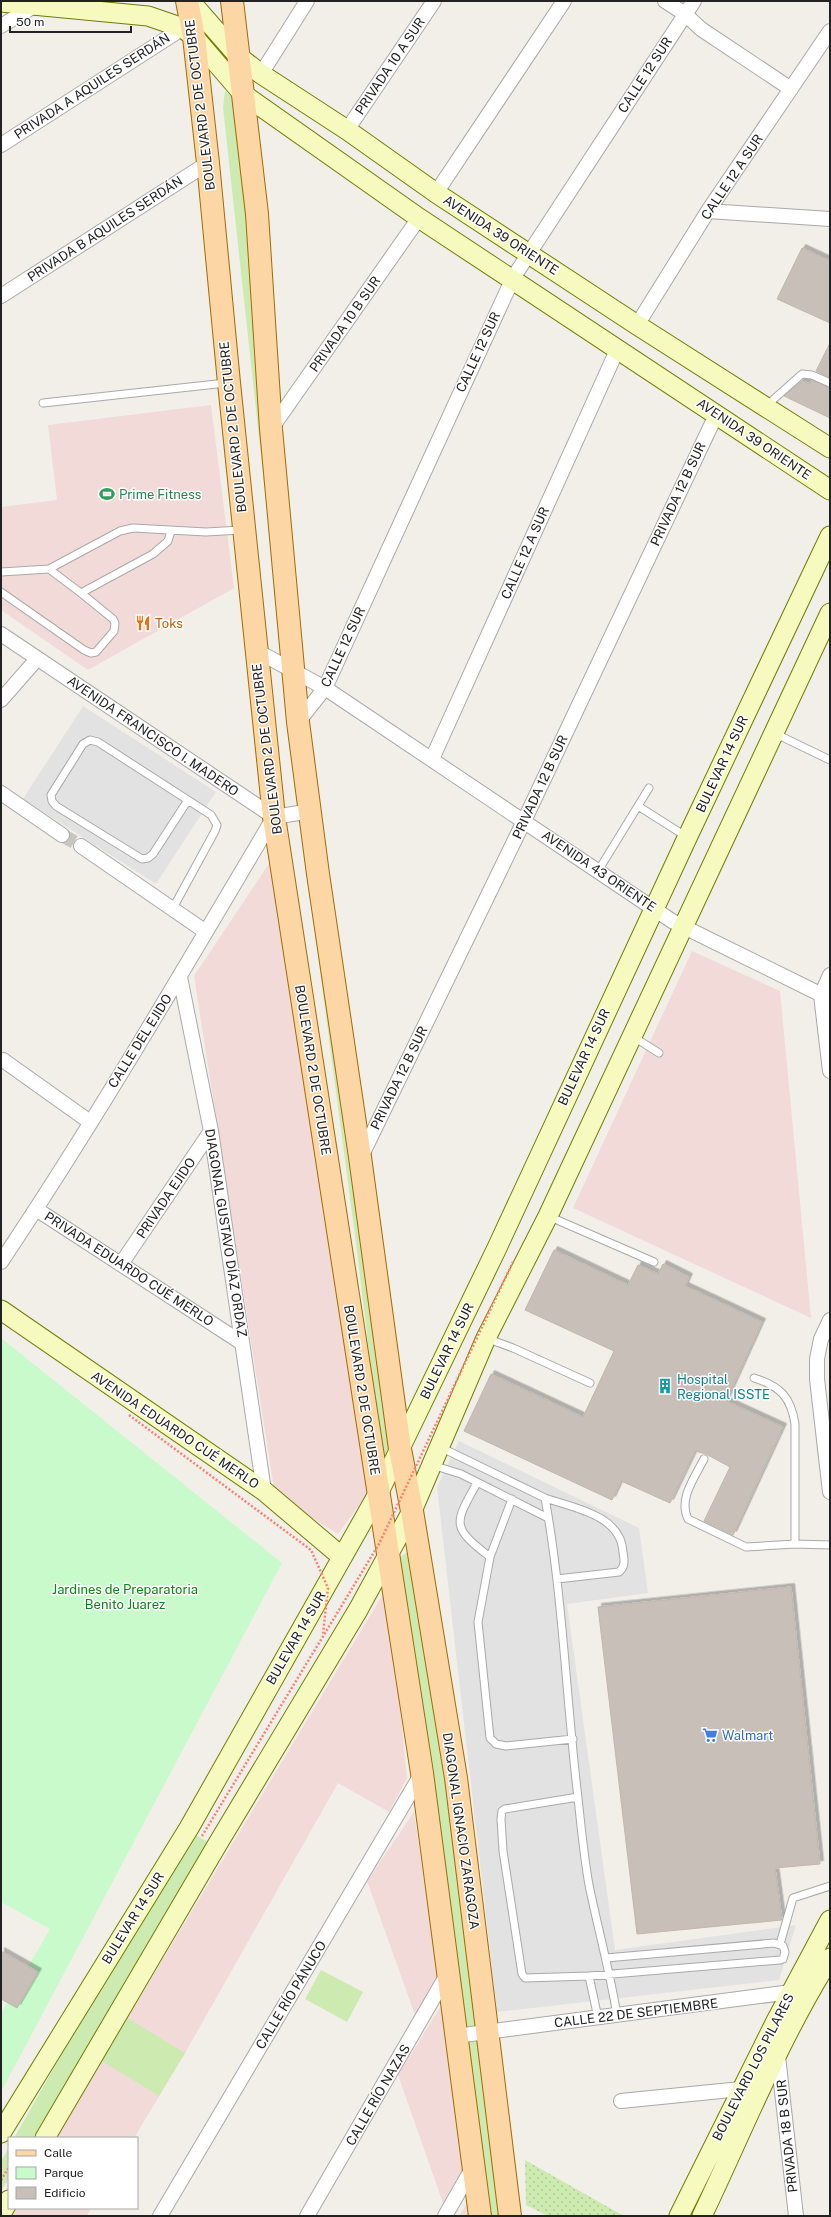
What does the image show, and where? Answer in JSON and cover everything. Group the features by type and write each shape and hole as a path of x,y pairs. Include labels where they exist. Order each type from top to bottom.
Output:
{"main road":[{"name":"BOULEVARD 2 DE OCTUBRE","path":"187,1 188,32 208,163 228,383 255,650 274,817 378,1494"},
{"name":"AVENIDA 39 ORIENTE","path":"190,1 239,57 261,74 347,130 436,193 637,325 830,448"},
{"path":"232,1 257,214 272,429 298,722 318,874 360,1157 400,1449"},
{"path":"1,2 148,16 188,32"},
{"name":"AVENIDA 39 ORIENTE","path":"188,32 243,94 419,218 513,278 830,490"},
{"name":"BULEVAR 14 SUR","path":"1,2133 189,1828 378,1494 496,1250 687,838 830,536"},
{"path":"46,2137 388,1557 412,1511 486,1338 548,1216 830,613"},
{"name":"AVENIDA EDUARDO CUÉ MERLO","path":"1,1310 264,1491 342,1557"},
{"name":"DIAGONAL IGNACIO ZARAGOZA","path":"400,1449 412,1511 456,1778 510,2216"},
{"path":"378,1494 422,1773 480,2216"},
{"name":"BOULEVARD LOS PILARES","path":"679,2216 741,2089 830,1920"},
{"name":"BOULEVARD LOS PILARES","path":"702,2216 814,1983 830,1958"},
{"path":"1,2214 8,2202"}],"street":[{"path":"261,74 307,1"},
{"name":"PRIVADA 10 A SUR","path":"347,130 434,1"},
{"path":"436,193 564,1"},
{"path":"665,1 685,14 702,29 791,89"},
{"name":"CALLE 12 SUR","path":"298,722 325,688 513,278 694,1"},
{"path":"1,26 36,5"},
{"name":"CALLE 12 A SUR","path":"637,325 708,211 830,31"},
{"name":"PRIVADA A AQUILES SERDÁN","path":"1,145 188,32"},
{"name":"PRIVADA B AQUILES SERDÁN","path":"1,296 208,163"},
{"path":"708,211 830,219"},
{"name":"PRIVADA 10 B SUR","path":"272,429 419,218"},
{"name":"CALLE 12 A SUR","path":"432,759 618,348"},
{"name":"PRIVADA 12 B SUR","path":"360,1157 524,821 716,415"},
{"name":"AVENIDA FRANCISCO I. MADERO","path":"1,634 274,817"},
{"name":"AVENIDA 43 ORIENTE","path":"255,650 293,669 325,688 654,909 684,927 825,997"},
{"path":"1,700 37,659"},
{"path":"1,792 62,835"},
{"path":"274,817 310,811"},
{"name":"CALLE DEL EJIDO","path":"1,1262 36,1209 180,977 274,817"},
{"path":"81,846 206,932"},
{"path":"830,975 825,997 830,1071"},
{"name":"DIAGONAL GUSTAVO DÍAZ ORDAZ","path":"180,977 211,1131 264,1491"},
{"path":"3,1060 90,1122"},
{"name":"PRIVADA EJIDO","path":"121,1264 211,1131"},
{"name":"PRIVADA EDUARDO CUÉ MERLO","path":"36,1209 242,1343"},
{"path":"830,1320 821,1339 817,1359 817,1379 830,1492"},
{"name":"CALLE RÍO PÁNUCO","path":"160,2216 422,1773"},
{"name":"CALLE RÍO NAZAS","path":"307,2216 448,1973"},
{"name":"CALLE 22 DE SEPTIEMBRE","path":"456,2036 791,1992 814,1983"},
{"name":"PRIVADA 18 B SUR","path":"778,2056 796,2216"},
{"path":"621,2101 741,2089"},
{"path":"445,2216 474,2166"}],"lane":[{"path":"765,407 802,374 812,375 830,383"},
{"path":"43,404 228,383"},
{"path":"1,572 49,569 120,531 133,528 206,532 243,530"},
{"path":"82,593 153,554 168,540 171,531"},
{"path":"1,592 84,650 94,653 114,631 115,623 113,619 82,593 49,569"},
{"path":"774,733 830,760"},
{"path":"173,908 217,825 211,815 188,800 98,742 90,740 83,744 51,795 52,801 56,806 142,859 148,858 153,854 188,800"},
{"path":"598,870 649,788"},
{"path":"638,806 687,838"},
{"path":"632,1036 659,1053"},
{"path":"548,1216 654,1262"},
{"path":"486,1338 513,1348 590,1383"},
{"path":"754,1378 767,1382 782,1392 793,1406 795,1424 795,1544"},
{"path":"440,1447 545,1498 606,1520 616,1531 622,1542 624,1564 619,1572 557,1579"},
{"path":"704,1459 685,1498 684,1511 688,1519 746,1547 795,1544 830,1545"},
{"path":"432,1465 461,1474 548,1518"},
{"path":"477,1483 463,1508 460,1525 467,1539 490,1557"},
{"path":"545,1498 557,1579 574,1762 589,1883 610,1974 616,2016"},
{"path":"512,1500 490,1557 478,1622 490,1738 496,1744 506,1746 573,1739"},
{"path":"578,1797 505,1809 502,1811 503,1851 522,1974 525,1978 589,1976 780,1960 783,1959 785,1952 784,1948 780,1944"},
{"path":"780,1944 793,1898 830,1886"},
{"path":"606,1958 780,1944"},
{"path":"589,1976 598,2018"}],"path":[{"path":"202,1836 379,1544 513,1262"},
{"path":"129,1415 312,1550 328,1588 323,1635"},
{"path":"1,2180 8,2169"}],"shaded area":[{"path":"211,405 234,588 88,670 1,610 1,507 57,500 48,425"},
{"path":"83,706 216,792 156,884 23,799"},
{"path":"270,862 371,1489 338,1534 275,1495 194,976"},
{"path":"692,951 780,991 811,1318 573,1208"},
{"path":"459,1441 639,1528 648,1593 567,1604 615,1950 796,1925 779,1980 497,2012 437,1487"},
{"path":"388,1586 407,1778 389,1812 338,1783 185,2053 135,2137 56,2137"},
{"path":"414,1812 438,1978 415,2015 367,1881"},
{"path":"441,2006 467,2167 444,2206 398,2075"},
{"path":"469,2201 471,2216 459,2216"},
{"path":"11,2209 90,2209 87,2216 7,2216"}],"green space":[{"path":"225,91 241,105 295,581 320,822 301,823 223,107"},
{"path":"305,857 385,1263 403,1386 405,1430 382,1461 357,1251"},
{"name":"Jardines de Preparatoria Benito Juarez","path":"1,1338 282,1563 1,2092 1,2013 50,1929 1,1902"},
{"path":"411,1550 483,2025 459,2030 397,1559"},
{"path":"189,1831 213,1845 34,2137 15,2137"},
{"path":"321,1970 363,1992 347,2022 305,1999"},
{"path":"126,2017 185,2053 159,2096 100,2060"},
{"path":"482,2041 503,2216 486,2216 462,2043"},
{"path":"8,2149 8,2180 1,2191 1,2161"},
{"path":"525,2160 624,2216 548,2216 526,2205"}],"building":[{"path":"802,248 830,261 830,323 777,299"},
{"path":"830,343 830,378 816,371"},
{"path":"812,380 830,388 830,418 784,396 802,381 810,384"},
{"name":"Hospital Regional ISSTE","path":"554,1250 628,1285 638,1265 658,1274 663,1264 689,1277 685,1286 762,1322 726,1401 783,1427 733,1535 704,1521 730,1467 706,1454 695,1451 670,1503 621,1481 612,1500 464,1431 491,1374 583,1417 614,1351 525,1310"},
{"name":"Walmart","path":"791,1587 820,1864 775,1868 782,1920 637,1934 598,1607"},
{"path":"1,1951 38,1972 17,2008 1,1999"}],"tunnel":[{"path":"62,835 81,846"}],"place":[{"name":"Prime Fitness","path":"107,494"},
{"name":"Toks","path":"143,623"},
{"name":"Hospital Regional ISSTE","path":"665,1386"},
{"name":"Walmart","path":"710,1735"}]}
